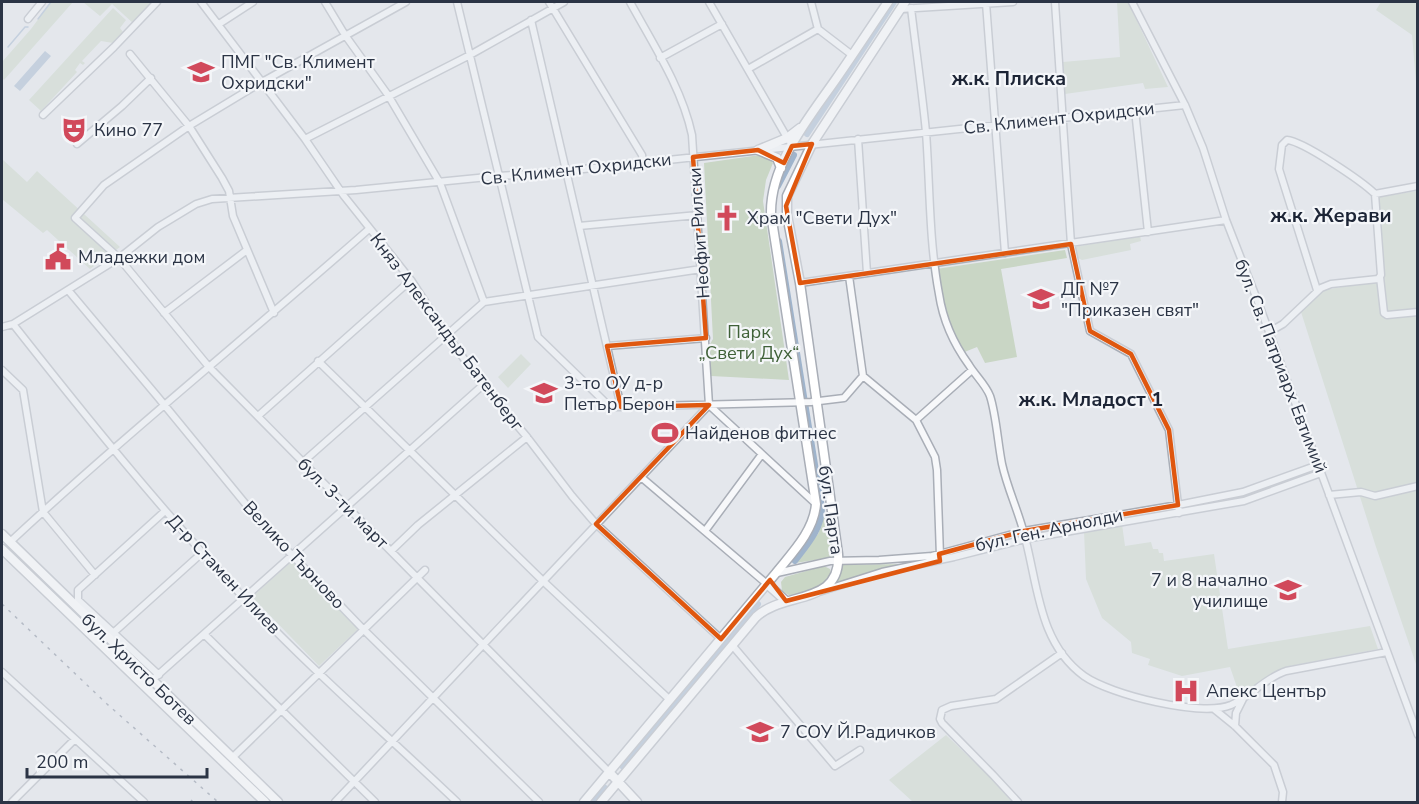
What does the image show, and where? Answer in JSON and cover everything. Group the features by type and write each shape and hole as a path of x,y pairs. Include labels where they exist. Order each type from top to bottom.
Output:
{"main road":[{"name":"бул. Парта","path":"819,592 833,579 838,560 771,214 772,191 804,123 888,2"},
{"name":"бул. Парта","path":"584,802 776,573 811,523 816,504 800,283 786,206 791,185 812,144 905,6"},
{"path":"758,150 787,138 804,123"},
{"path":"758,150 777,159 781,168"},
{"name":"бул. Христо Ботев","path":"2,534 111,635 278,802"},
{"name":"бул. Христо Ботев","path":"2,549 265,802"},
{"path":"776,573 778,593"},
{"path":"767,584 786,601"},
{"path":"601,802 761,612 786,601 819,592"},
{"name":"бул. 3-ти март","path":"609,772 637,802"}],"street":[{"path":"28,19 42,2"},
{"path":"42,115 114,47 157,2"},
{"name":"Княз Александър Батенберг","path":"201,2 305,139 340,191 411,280 483,385 572,496 596,524 721,639"},
{"path":"219,24 253,2"},
{"path":"325,2 388,95 440,183 484,302"},
{"path":"189,126 345,34 406,2"},
{"path":"457,2 538,337 608,405 621,407 709,405 808,402 844,398 862,376"},
{"path":"305,139 470,55 531,20 551,4 564,2"},
{"name":"Неофит Рилски","path":"630,2 687,113 692,135 709,405"},
{"path":"718,2 710,4 792,146"},
{"path":"811,2 818,29 852,55"},
{"path":"1013,2 905,6 926,132 934,263 939,295 948,332 989,394 1004,472 1023,531 1039,602 1047,625 1062,653 1086,677 1111,689 1138,698 1214,709 1243,698 1272,677 1286,671 1387,652"},
{"path":"1055,2 1071,244 1090,331 1131,354 1169,430 1179,513"},
{"name":"бул. Св. Патриарх Евтимий","path":"1132,2 1185,105 1203,148 1226,220 1418,735"},
{"path":"986,3 1005,253"},
{"path":"551,4 642,154 643,162"},
{"path":"531,20 621,407"},
{"path":"660,58 722,24"},
{"path":"748,69 818,29"},
{"path":"130,54 189,126 222,178 231,198 233,216 274,313"},
{"path":"77,144 122,106 150,78"},
{"name":"Св. Климент Охридски","path":"2,327 13,324 119,258 185,209 212,199 340,191 566,171 1185,105"},
{"path":"1135,110 1148,232"},
{"name":"бул. 3-ти март","path":"189,126 104,184 75,218 119,258 209,367 609,772"},
{"path":"858,139 867,273"},
{"path":"1269,332 1283,324 1314,297 1317,290 1281,180 1279,162 1282,145 1287,140 1299,143 1346,172 1375,194 1418,186"},
{"path":"1375,194 1384,313 1387,315 1418,312"},
{"path":"579,226 698,215"},
{"path":"800,283 1226,220"},
{"path":"10,542 369,229"},
{"path":"164,313 247,250"},
{"path":"303,462 484,302 701,269"},
{"path":"849,276 862,376 916,420 935,457 940,557"},
{"path":"1317,290 1331,284 1380,277"},
{"path":"258,417 411,280"},
{"name":"Велико Търново","path":"68,290 262,524 364,630 539,802"},
{"name":"Д-р Стамен Илиев","path":"13,324 113,451 244,598 319,673 457,802"},
{"path":"607,346 706,338"},
{"path":"318,361 543,581 670,700"},
{"path":"2,370 23,390 43,512 95,575"},
{"path":"916,420 972,370"},
{"path":"144,687 483,385"},
{"path":"709,405 816,504"},
{"path":"335,802 709,405"},
{"path":"391,551 418,525 527,437"},
{"path":"705,531 762,454"},
{"name":"бул. Ген. Арнолди","path":"819,592 1023,531 1243,492 1318,465"},
{"name":"бул. Ген. Арнолди","path":"776,573 838,560 940,557 1025,539 1244,501 1321,472"},
{"path":"641,477 767,584"},
{"path":"1329,495 1361,492 1375,496 1418,486"},
{"path":"165,511 78,590 78,600 111,635 203,552"},
{"path":"232,758 425,570"},
{"path":"204,634 375,802"},
{"path":"732,645 835,766 860,750"},
{"path":"1018,802 942,723 940,715 942,710 951,706 996,699 1062,653"},
{"path":"2,672 144,802"},
{"path":"1235,726 1236,713 1243,698"},
{"path":"1214,709 1235,726 1274,765 1282,792 1282,802"},
{"path":"12,802 75,739"}],"highlighted area":[{"path":"812,144 786,206 800,283 1071,244 1090,331 1131,354 1169,430 1178,505 1024,531 939,554 940,561 786,601 770,580 721,639 596,524 709,405 621,407 607,346 706,338 693,157 758,150 784,163 792,146"}],"green space":[{"path":"51,2 73,2 4,80 2,62"},
{"path":"83,2 157,2 134,24 112,4 100,16"},
{"path":"1117,2 1128,2 1168,87 1145,89 1143,83 1065,94 1063,62 1120,57"},
{"path":"1381,2 1417,2 1417,94 1412,35 1376,10"},
{"path":"113,8 126,20 120,28 123,32 113,43 101,41 82,61 85,63 83,65 80,63 75,70 77,72 41,111 29,100"},
{"name":"Парк „Свети Дух“","path":"760,155 769,158 773,163 766,180 763,201 789,380 711,376 710,344 713,339 704,163"},
{"path":"2,159 27,182 37,171 120,247 90,269 47,230 43,233 2,199"},
{"path":"1417,191 1417,667 1301,312 1324,290 1384,280 1379,197"},
{"path":"1140,236 1141,241 1130,244 1131,250 1082,260 1076,257 1074,247"},
{"path":"1065,250 1067,258 1001,269 1017,357 985,363 977,347 962,353 949,333 936,269"},
{"path":"521,354 531,364 508,388 498,377"},
{"path":"827,516 835,557 795,563 818,534 824,517"},
{"path":"1122,524 1125,546 1151,542 1153,549 1158,549 1159,553 1163,553 1164,561 1214,554 1228,649 1370,626 1378,649 1290,666 1265,678 1240,696 1230,667 1182,676 1148,665 1150,659 1132,653 1131,642 1102,618 1086,579 1084,531"},
{"path":"292,561 358,629 319,666 252,597"},
{"path":"902,564 836,583 841,565"},
{"path":"824,566 830,569 831,574 820,588 792,597 782,591 781,582 785,577"},
{"path":"946,735 990,777 1012,802 913,802 889,780"}],"water":[{"path":"45,51 51,56 20,91 14,86"}],"waterway":[{"path":"38,19 51,2"},
{"path":"807,134 894,2"},
{"path":"8,47 25,27 28,27"},
{"path":"778,186 794,155"},
{"path":"779,241 822,508 817,530 795,561"},
{"path":"623,767 758,604"},
{"path":"592,802 605,788"}],"railway":[{"path":"2,604 107,704 218,802"}],"place":[{"name":"ПМГ \"Св. Климент Охридски\"","path":"201,72"},
{"name":"Кино 77","path":"74,130"},
{"name":"Храм \"Свети Дух\"","path":"727,218"},
{"name":"Младежки дом","path":"58,257"},
{"name":"ДГ №7 \"Приказен свят\"","path":"1041,299"},
{"name":"3-то ОУ д-р Петър Берон","path":"544,393"},
{"name":"Найденов фитнес","path":"665,433"},
{"name":"7 и 8 начално училище","path":"1288,590"},
{"name":"Апекс Център","path":"1186,691"},
{"name":"7 СОУ Й.Радичков","path":"760,732"}],"district":[{"name":"ж.к. Плиска","path":"1009,78"},
{"name":"ж.к. Жерави","path":"1331,215"},
{"name":"ж.к. Младост 1","path":"1091,399"}]}
